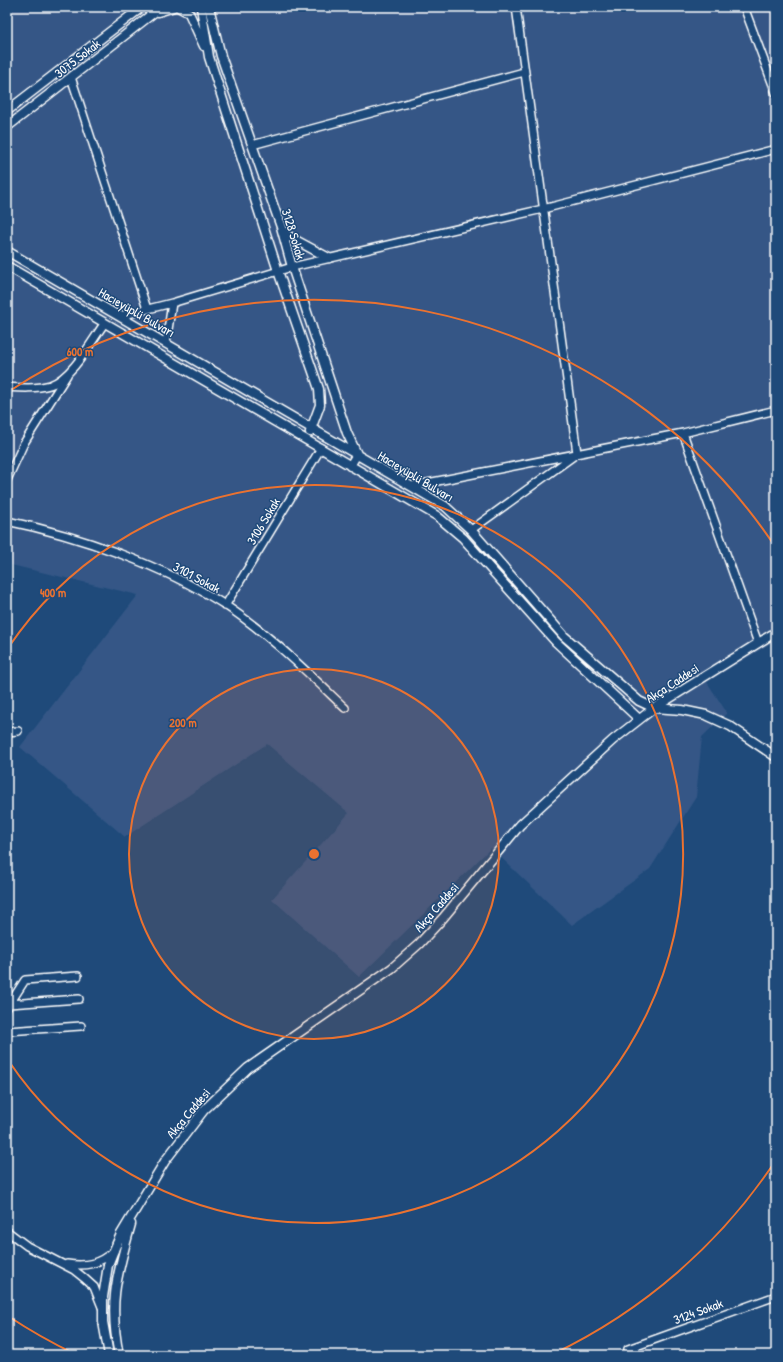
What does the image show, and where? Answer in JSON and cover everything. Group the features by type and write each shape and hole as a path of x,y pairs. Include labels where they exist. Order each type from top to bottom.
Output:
{"street":[{"name":"3075 Sokak","path":"7,111 142,7"},
{"name":"3075 Sokak","path":"7,127 161,7"},
{"path":"150,16 174,7"},
{"name":"3128 Sokak","path":"178,7 189,13 209,57 278,271 320,393 320,404 312,428 306,439"},
{"name":"3128 Sokak","path":"201,7 209,57"},
{"name":"3128 Sokak","path":"209,7 221,56 281,227 292,267 348,433 357,454"},
{"path":"516,7 577,453"},
{"path":"744,7 776,93"},
{"path":"239,149 524,72"},
{"path":"71,77 147,310"},
{"path":"7,480 24,443 70,372 104,324 120,316 172,303 292,267 543,209 776,149"},
{"path":"281,227 290,237 329,258"},
{"name":"Hacıeyüplü Bulvarı","path":"7,251 445,506 472,530 564,636 627,693 639,701 654,708 682,710 706,715 730,726 776,757"},
{"name":"Hacıeyüplü Bulvarı","path":"7,266 104,324 306,439 447,523 463,538 556,642 639,719"},
{"path":"166,343 172,303"},
{"path":"7,387 25,388 51,385 70,372"},
{"path":"412,486 683,432 776,410"},
{"path":"683,432 758,643"},
{"name":"3106 Sokak","path":"225,606 321,448"},
{"path":"472,530 577,453"},
{"path":"350,466 357,454"},
{"name":"3101 Sokak","path":"7,521 55,534 131,559 171,576 225,606 285,653 345,708"},
{"name":"Akça Caddesi","path":"109,1355 103,1311 106,1277 114,1250 152,1182 179,1141 204,1110 227,1087 269,1052 392,968 443,918 520,825 581,768 639,719 654,708 776,632"},
{"path":"556,642 564,636"},
{"path":"7,732 18,731"},
{"path":"8,1006 25,980 78,976"},
{"path":"8,1006 79,999"},
{"path":"7,1031 81,1026"},
{"name":"Akça Caddesi","path":"119,1355 114,1321 114,1293 120,1261 134,1216"},
{"path":"7,1230 27,1246 74,1270 94,1287 103,1311"},
{"path":"59,1262 86,1266 98,1262 114,1250"},
{"name":"3124 Sokak","path":"628,1350 776,1296"}],"shaded area":[{"path":"7,7 776,7 776,640 707,682 727,713 702,737 696,797 650,869 572,925 491,848 359,977 272,899 349,813 267,744 125,837 20,747 138,595 7,564"}]}
